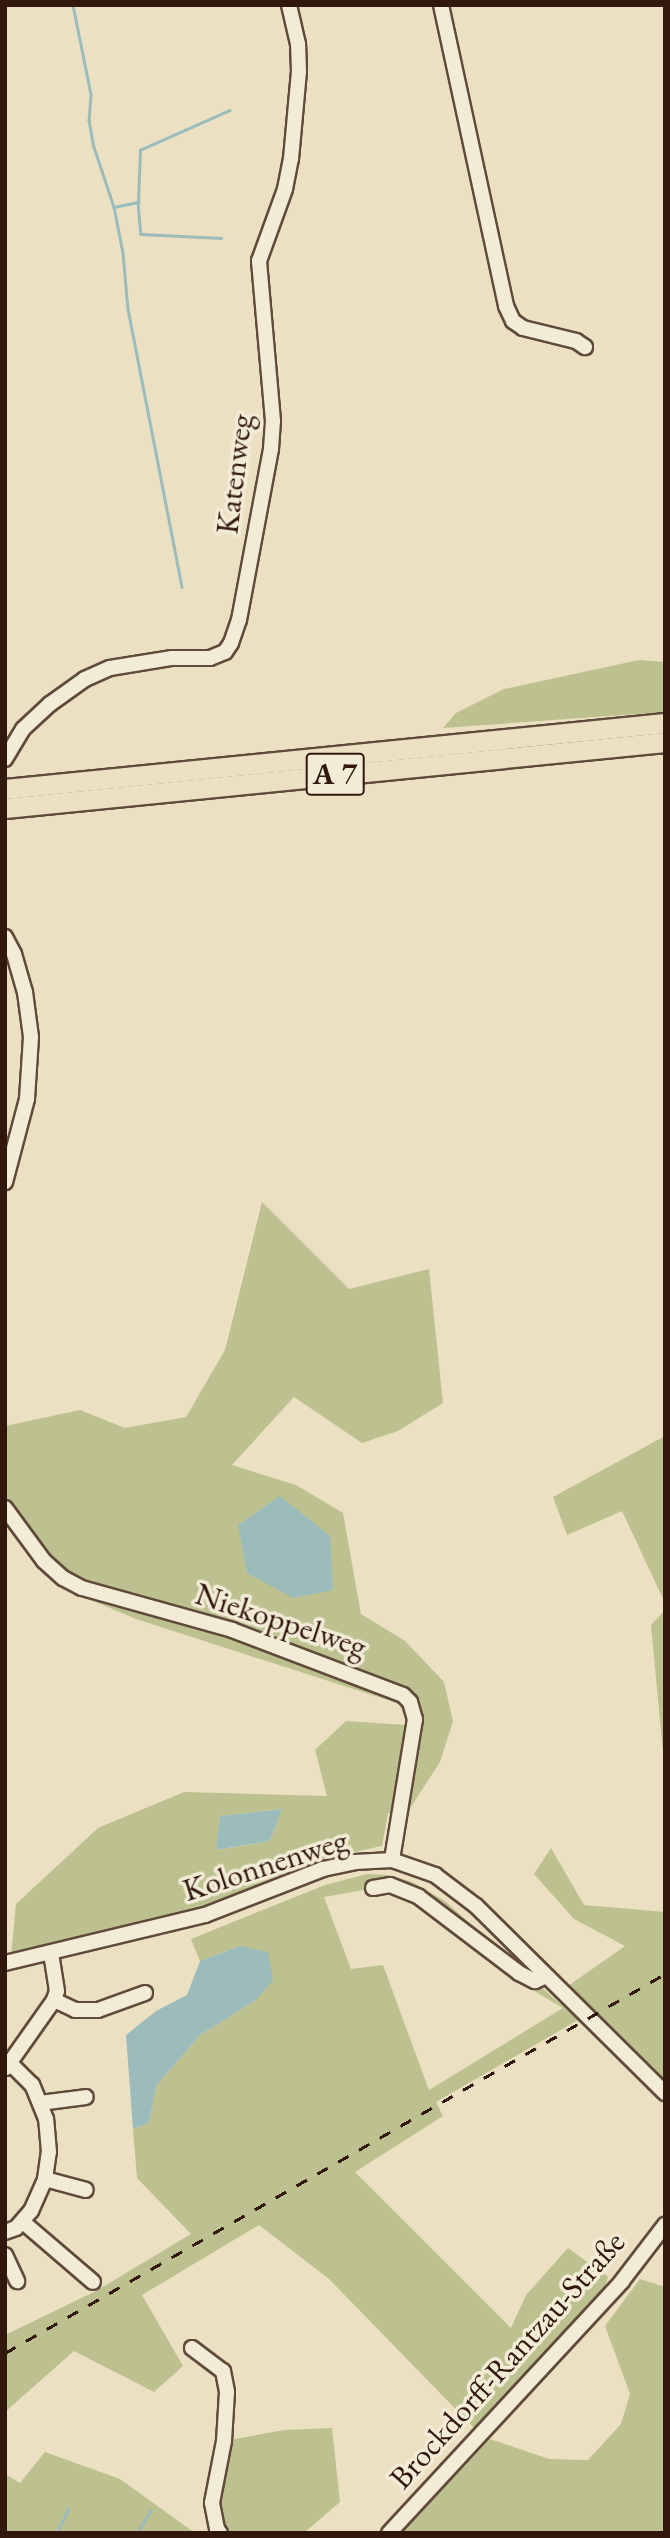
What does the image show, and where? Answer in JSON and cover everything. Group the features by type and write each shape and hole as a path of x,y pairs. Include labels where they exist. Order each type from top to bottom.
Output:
{"highway":[{"name":"A 7","path":"5,789 665,723"},
{"name":"A 7","path":"5,808 665,742"}],"street":[{"name":"Katenweg","path":"5,759 23,729 50,704 85,679 110,668 172,658 210,658 225,652 231,643 239,620 271,449 271,396 259,268 270,226 285,189 291,159 299,71 298,44 289,5"},
{"path":"441,5 506,306 513,321 523,328 576,341 585,347"},
{"path":"5,937 14,954 25,992 31,1037 27,1099 5,1182"},
{"name":"Niekoppelweg","path":"5,1508 44,1561 63,1578 82,1588 232,1630 403,1695 410,1702 415,1720 392,1860"},
{"name":"Kolonnenweg","path":"5,1963 205,1915 323,1869 355,1862 392,1860 417,1867 455,1889 665,2092"},
{"name":"Kolonnenweg","path":"373,1888 380,1884 404,1889 442,1912 519,1973 535,1981 546,1976"},
{"path":"5,2232 23,2222 45,2179 48,2134 40,2103 32,2085 8,2066 54,2000 57,1991 51,1952"},
{"path":"54,2000 75,2010 98,2010 145,1993"},
{"path":"40,2103 86,2097"},
{"path":"45,2179 86,2190"},
{"path":"23,2222 93,2282"},
{"name":"Brockdorff-Rantzau-Straße","path":"389,2533 622,2281 665,2225"},
{"path":"5,2255 17,2281"},
{"path":"192,2347 223,2371 227,2392 224,2441 212,2503 220,2533"}],"green space":[{"path":"639,660 665,662 665,712 443,728 456,713 504,689"},
{"path":"262,1202 349,1289 429,1269 443,1403 398,1431 362,1443 294,1397 232,1465 296,1485 343,1513 361,1614 405,1641 444,1682 453,1721 440,1762 405,1816 388,1813 382,1846 321,1859 185,1914 11,1956 16,1904 98,1828 184,1792 327,1796 315,1750 346,1721 407,1725 400,1704 136,1619 58,1586 5,1519 5,1426 80,1410 125,1428 186,1417 225,1350","holes":["244,1553 333,1590 247,1573","282,1809 270,1841 217,1850 220,1816"]},
{"path":"665,1436 665,1603 622,1511 567,1535 553,1497"},
{"path":"665,1610 665,1774 651,1625"},
{"path":"551,1848 584,1905 665,1912 665,2080 568,1986 625,1946 574,1919 534,1874"},
{"path":"367,1874 389,1875 412,1882 445,1901 578,2020 436,2102 443,2116 355,2172 511,2328 526,2295 568,2248 608,2277 604,2291 476,2430 329,2279 259,2225 142,2295 183,2366 154,2392 74,2351 5,2412 5,2335 96,2291 191,2234 137,2178 133,2129 149,2123 156,2086 200,2035 256,2000 240,1946 200,1961 191,1939 325,1885","holes":["377,1882 439,1918 509,1976 563,2008 429,2090 383,1965 351,1969 324,1897 364,1890"]},
{"path":"640,2279 665,2287 665,2533 402,2533 490,2439 549,2459 588,2460 621,2424 630,2394 605,2326"},
{"path":"332,2428 340,2502 304,2533 227,2531 220,2500 230,2440 284,2430"},
{"path":"45,2452 120,2479 195,2533 5,2533 5,2474 20,2483"}],"water":[{"path":"280,1496 330,1536 333,1590 293,1598 247,1573 238,1525"},
{"path":"282,1809 270,1841 216,1850 220,1816"},
{"path":"240,1946 268,1952 273,1980 256,2000 200,2035 156,2086 149,2123 133,2129 126,2035 156,2011 187,1995 200,1961"}],"waterway":[{"path":"73,5 91,94 89,120 94,147 114,207 123,253 128,309 182,587"},
{"path":"138,202 140,150 230,110"},
{"path":"114,207 138,202 141,234 221,238"},
{"path":"57,2533 68,2509"},
{"path":"137,2533 150,2511"}],"railway":[{"path":"5,2353 665,1974"}]}
